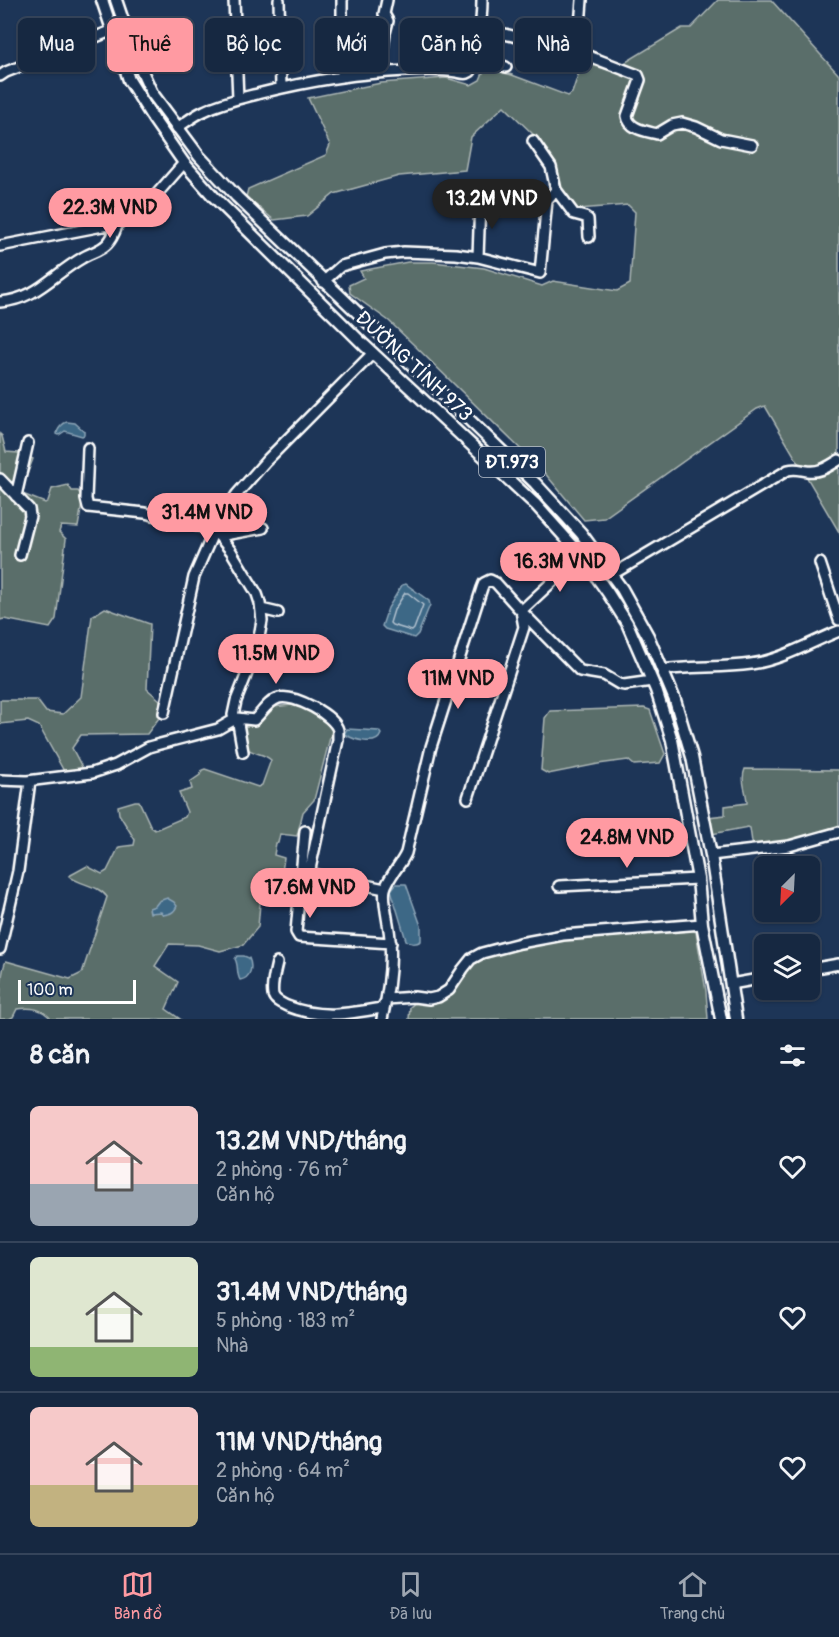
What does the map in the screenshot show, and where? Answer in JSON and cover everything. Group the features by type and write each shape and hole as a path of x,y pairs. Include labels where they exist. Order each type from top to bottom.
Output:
{"main road":[{"name":"ĐƯỜNG TỈNH 973","path":"102,0 107,18"},
{"name":"ĐƯỜNG TỈNH 973","path":"116,0 122,18"},
{"name":"ĐƯỜNG TỈNH 973","path":"126,72 154,120 184,163 214,197 373,353 536,505 581,555 627,623 652,681 672,740 698,879 702,924 721,1019"},
{"name":"ĐƯỜNG TỈNH 973","path":"142,72 152,93 177,128 237,197 535,483 581,533 613,574 648,636 663,670 675,700 692,757 711,855 736,1019"},
{"path":"314,294 323,282"}],"street":[{"path":"234,0 238,99"},
{"path":"279,0 281,88"},
{"path":"342,0 342,77"},
{"path":"386,18 384,14 387,0"},
{"path":"481,18 483,0"},
{"path":"581,18 582,0"},
{"path":"0,76 107,33"},
{"path":"591,57 638,75 640,80 627,116 630,125 657,134 672,125 682,123 721,139 752,146"},
{"path":"177,128 203,111 238,99 281,88 375,72"},
{"path":"533,141 551,167 556,190 574,214 588,219 589,237"},
{"path":"0,246 118,224 155,196 184,163"},
{"path":"323,282 340,266 385,254 404,252 478,257 540,273 548,200 556,190"},
{"path":"478,257 480,201"},
{"path":"0,302 27,296 81,258 104,247 111,239 118,224"},
{"path":"164,713 194,577 237,494 266,461 373,353"},
{"path":"16,496 28,443"},
{"path":"88,448 86,499 88,507 145,513 216,533 263,528"},
{"path":"613,574 788,470 797,468 804,471 818,471 839,460"},
{"path":"0,479 4,487 29,509 30,516 21,555"},
{"path":"216,533 237,561 257,594 261,609 262,621 257,648 234,707 233,715 237,718 243,752"},
{"path":"521,610 581,555"},
{"path":"820,563 839,620"},
{"path":"382,1019 387,999 390,943 385,888 406,853 431,747 484,583 490,580 496,583 580,671 604,675 624,685 652,681"},
{"path":"261,609 278,613"},
{"path":"468,798 525,627 521,610"},
{"path":"663,670 753,664 771,660 839,631"},
{"path":"0,780 30,781 103,770 149,747 218,729 237,718 254,720 275,699 288,698 318,710 334,723 338,730 338,740 310,868 312,873 385,888"},
{"path":"0,948 18,871 30,781"},
{"path":"305,831 297,935 304,938 390,943"},
{"path":"711,855 789,846 839,832"},
{"path":"558,886 698,879"},
{"path":"387,999 438,997 449,990 471,959 482,953 520,943 563,935 702,924"},
{"path":"277,963 273,989 275,999 302,1014 320,1016 352,1014 382,1008 387,999"},
{"path":"820,967 839,964"},
{"path":"731,984 754,980"}],"green space":[{"path":"718,0 771,0 839,75 839,532 765,406 757,409 604,518 584,520 543,471 414,345 389,321 350,293 349,285 364,278 360,271 408,262 433,262 484,268 542,286 553,281 617,291 630,284 635,212 628,205 578,209 569,205 555,178 554,165 539,140 504,106 471,137 465,170 399,176 334,194 307,216 274,220 246,197 248,189 326,155 330,145 308,98 381,83 446,78 471,85 480,80 483,72 512,75 568,96 572,93 579,72 591,72 591,65 617,72 621,65 682,28 691,28"},
{"path":"0,434 6,452 19,453 33,459 20,493 45,503 52,489 68,485 72,491 78,491 83,498 78,527 61,526 59,532 66,539 56,619 50,628 0,620"},
{"path":"105,608 150,624 147,689 160,700 159,718 147,734 81,735 72,748 84,771 65,773 39,726 28,721 0,724 0,700 37,700 46,712 63,714 81,697 92,616"},
{"path":"292,705 315,714 332,730 314,800 303,812 297,836 280,834 274,855 284,858 282,872 272,871 271,880 262,880 258,927 243,945 220,951 198,945 169,944 155,966 178,982 166,1009 180,1019 51,1019 40,1010 27,1008 17,1009 13,1017 9,1019 0,1019 1,980 6,961 70,979 82,973 107,897 99,890 69,876 87,866 102,874 107,871 119,847 134,845 135,840 119,814 118,806 139,801 151,827 155,830 185,817 187,812 179,793 192,789 190,782 200,775 202,770 205,769 258,787 262,785 271,760 245,747 242,727 246,722 258,724 272,707"},
{"path":"644,708 650,710 665,754 660,763 634,765 628,760 548,774 541,770 545,718 550,711"},
{"path":"745,769 839,770 839,828 794,840 757,846 752,842 748,827 712,834 708,817 725,815 725,806 747,803 743,782"},
{"path":"690,929 696,932 706,991 708,1019 409,1019 410,1007 415,1003 430,1003 447,998 466,970 484,956 521,946 563,939"}],"water":[{"path":"67,422 75,423 84,431 84,435 65,431 57,434 60,426"},
{"path":"406,584 429,601 430,605 418,634 414,638 382,626 388,608 402,585"},
{"path":"347,729 379,731 381,734 375,740 365,741 344,734"},
{"path":"396,884 406,884 421,926 421,941 419,942 411,943 406,940 391,890"},
{"path":"167,898 177,906 173,912 163,915 161,912 150,913 149,908"},
{"path":"237,956 249,958 251,965 249,975 240,980 235,959"}]}
